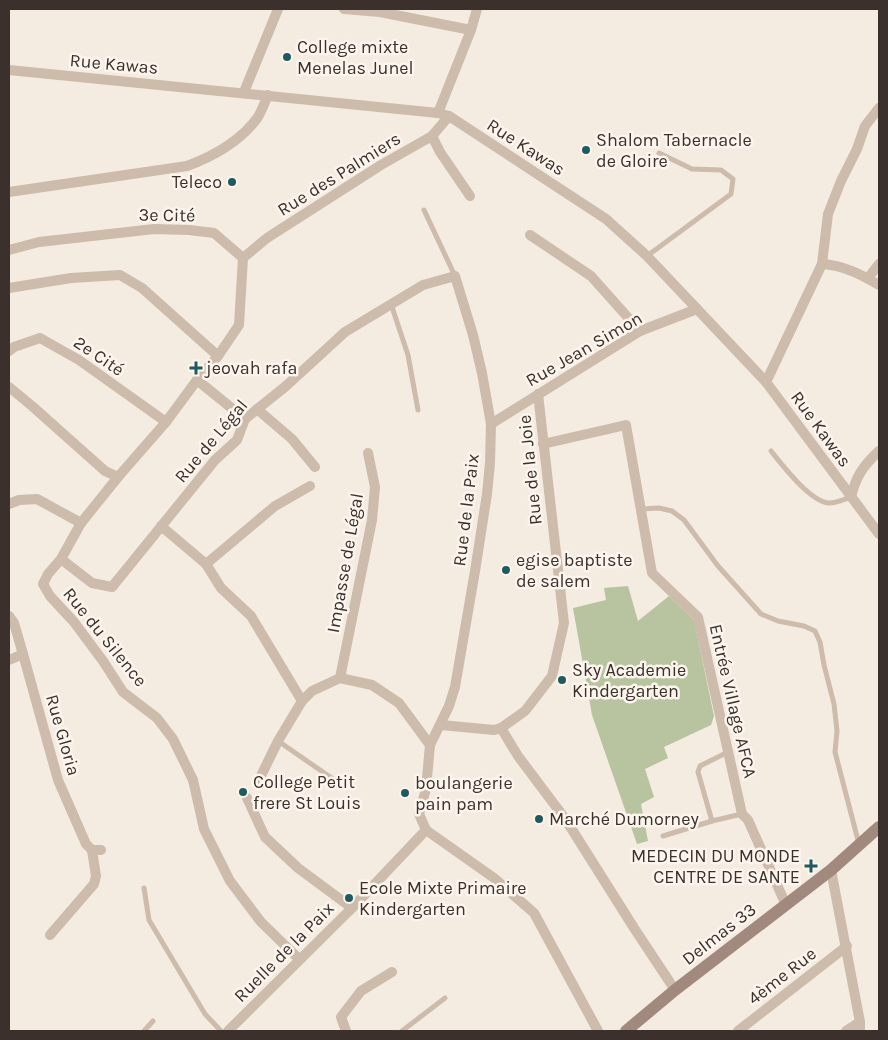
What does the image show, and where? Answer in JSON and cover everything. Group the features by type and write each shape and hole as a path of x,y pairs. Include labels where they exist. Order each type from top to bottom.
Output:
{"main road":[{"name":"Delmas 33","path":"626,1031 675,990 831,870 879,827"}],"street":[{"path":"244,92 278,9"},
{"path":"344,9 381,10 471,30"},
{"path":"438,113 471,30 477,9"},
{"name":"Rue Kawas","path":"9,70 244,92 438,113 449,116 606,218 647,256 766,382 879,534"},
{"path":"9,192 187,166 223,149 243,133 258,116 268,95"},
{"path":"766,382 822,264 828,214 866,126 879,108"},
{"name":"Rue des Palmiers","path":"243,258 267,238 380,165 432,136 449,116"},
{"path":"432,136 440,152 470,196"},
{"name":"3e Cité","path":"9,250 39,242 154,228 214,234 243,258"},
{"path":"530,234 591,276 640,331"},
{"path":"61,559 80,526 118,477 166,422 197,380 218,356 239,325 243,258"},
{"path":"822,264 836,265 868,278 879,285"},
{"path":"868,278 879,264"},
{"path":"9,288 71,278 120,275 142,288 218,356"},
{"name":"Rue de Légal","path":"61,559 92,583 112,587 215,460 237,440 245,419 286,386 345,332 423,285 455,276"},
{"name":"Rue de la Paix","path":"430,745 441,724 455,687 476,570 490,463 491,424 478,355 455,276"},
{"name":"Rue Jean Simon","path":"491,424 640,331 697,309"},
{"name":"2e Cité","path":"9,351 40,338 79,360 166,422"},
{"path":"197,380 245,419"},
{"path":"9,387 105,471 118,477"},
{"name":"Rue de la Joie","path":"500,728 525,711 552,676 564,623 538,394"},
{"path":"257,409 292,439 315,467"},
{"name":"Entrée Village AFCA","path":"543,444 626,425 652,573 698,617 742,814 748,820 786,905"},
{"path":"851,498 856,479 868,462 879,451"},
{"name":"Impasse de Légal","path":"340,678 372,520 375,487 368,453"},
{"path":"206,564 275,506 310,486"},
{"path":"9,504 19,500 37,500 80,526"},
{"path":"161,526 206,564 221,588 250,616 302,701"},
{"name":"Rue du Silence","path":"61,559 48,574 43,584 50,596 74,622 123,692 157,718 173,738 193,780 204,830 230,881 261,922 299,959"},
{"name":"Rue Gloria","path":"9,616 14,623 58,780 86,844 97,850 94,884 50,935"},
{"path":"9,660 23,654"},
{"path":"258,782 278,740 302,701 312,691 340,678 372,685 399,703 430,745 426,789 419,814 426,830 494,878 534,913 598,1031"},
{"path":"441,724 494,730 500,728 518,756 566,820 675,990"},
{"path":"247,798 265,837 298,868 352,908"},
{"name":"Ruelle de la Paix","path":"228,1031 352,908 426,830"},
{"path":"831,870 847,946 860,1027 846,1031"},
{"name":"4ème Rue","path":"738,1031 847,946"},
{"path":"346,1031 341,1017 349,1005 361,991 392,972"}],"lane":[{"path":"647,256 731,194 733,179 720,170 692,169 659,153"},
{"path":"424,210 455,276"},
{"path":"391,303 408,355 418,410"},
{"path":"771,451 805,490 817,498 829,503 851,498"},
{"path":"641,509 659,508 672,511 684,520 718,566 761,614 778,621 791,622 815,631 820,642 834,704 837,731 835,752 859,846"},
{"path":"278,740 334,779"},
{"path":"712,821 698,772 700,766 728,752"},
{"path":"663,836 742,814"},
{"path":"144,888 149,920 205,1014 221,1031"},
{"path":"402,1031 445,998"},
{"path":"144,1031 153,1021"}],"green space":[{"path":"628,586 638,621 669,596 694,620 714,716 711,725 664,747 668,758 645,769 654,797 641,804 648,841 637,844 592,715 573,608 606,600 604,588"}],"place":[{"name":"College mixte Menelas Junel","path":"287,57"},
{"name":"Shalom Tabernacle de Gloire","path":"586,150"},
{"name":"Teleco","path":"232,182"},
{"name":"jeovah rafa","path":"196,368"},
{"name":"egise baptiste de salem","path":"506,570"},
{"name":"Sky Academie Kindergarten","path":"562,680"},
{"name":"College Petit frere St Louis","path":"243,792"},
{"name":"boulangerie pain pam","path":"405,793"},
{"name":"Marché Dumorney","path":"539,819"},
{"name":"MEDECIN DU MONDE CENTRE DE SANTE","path":"811,866"},
{"name":"Ecole Mixte Primaire Kindergarten","path":"349,898"}]}
